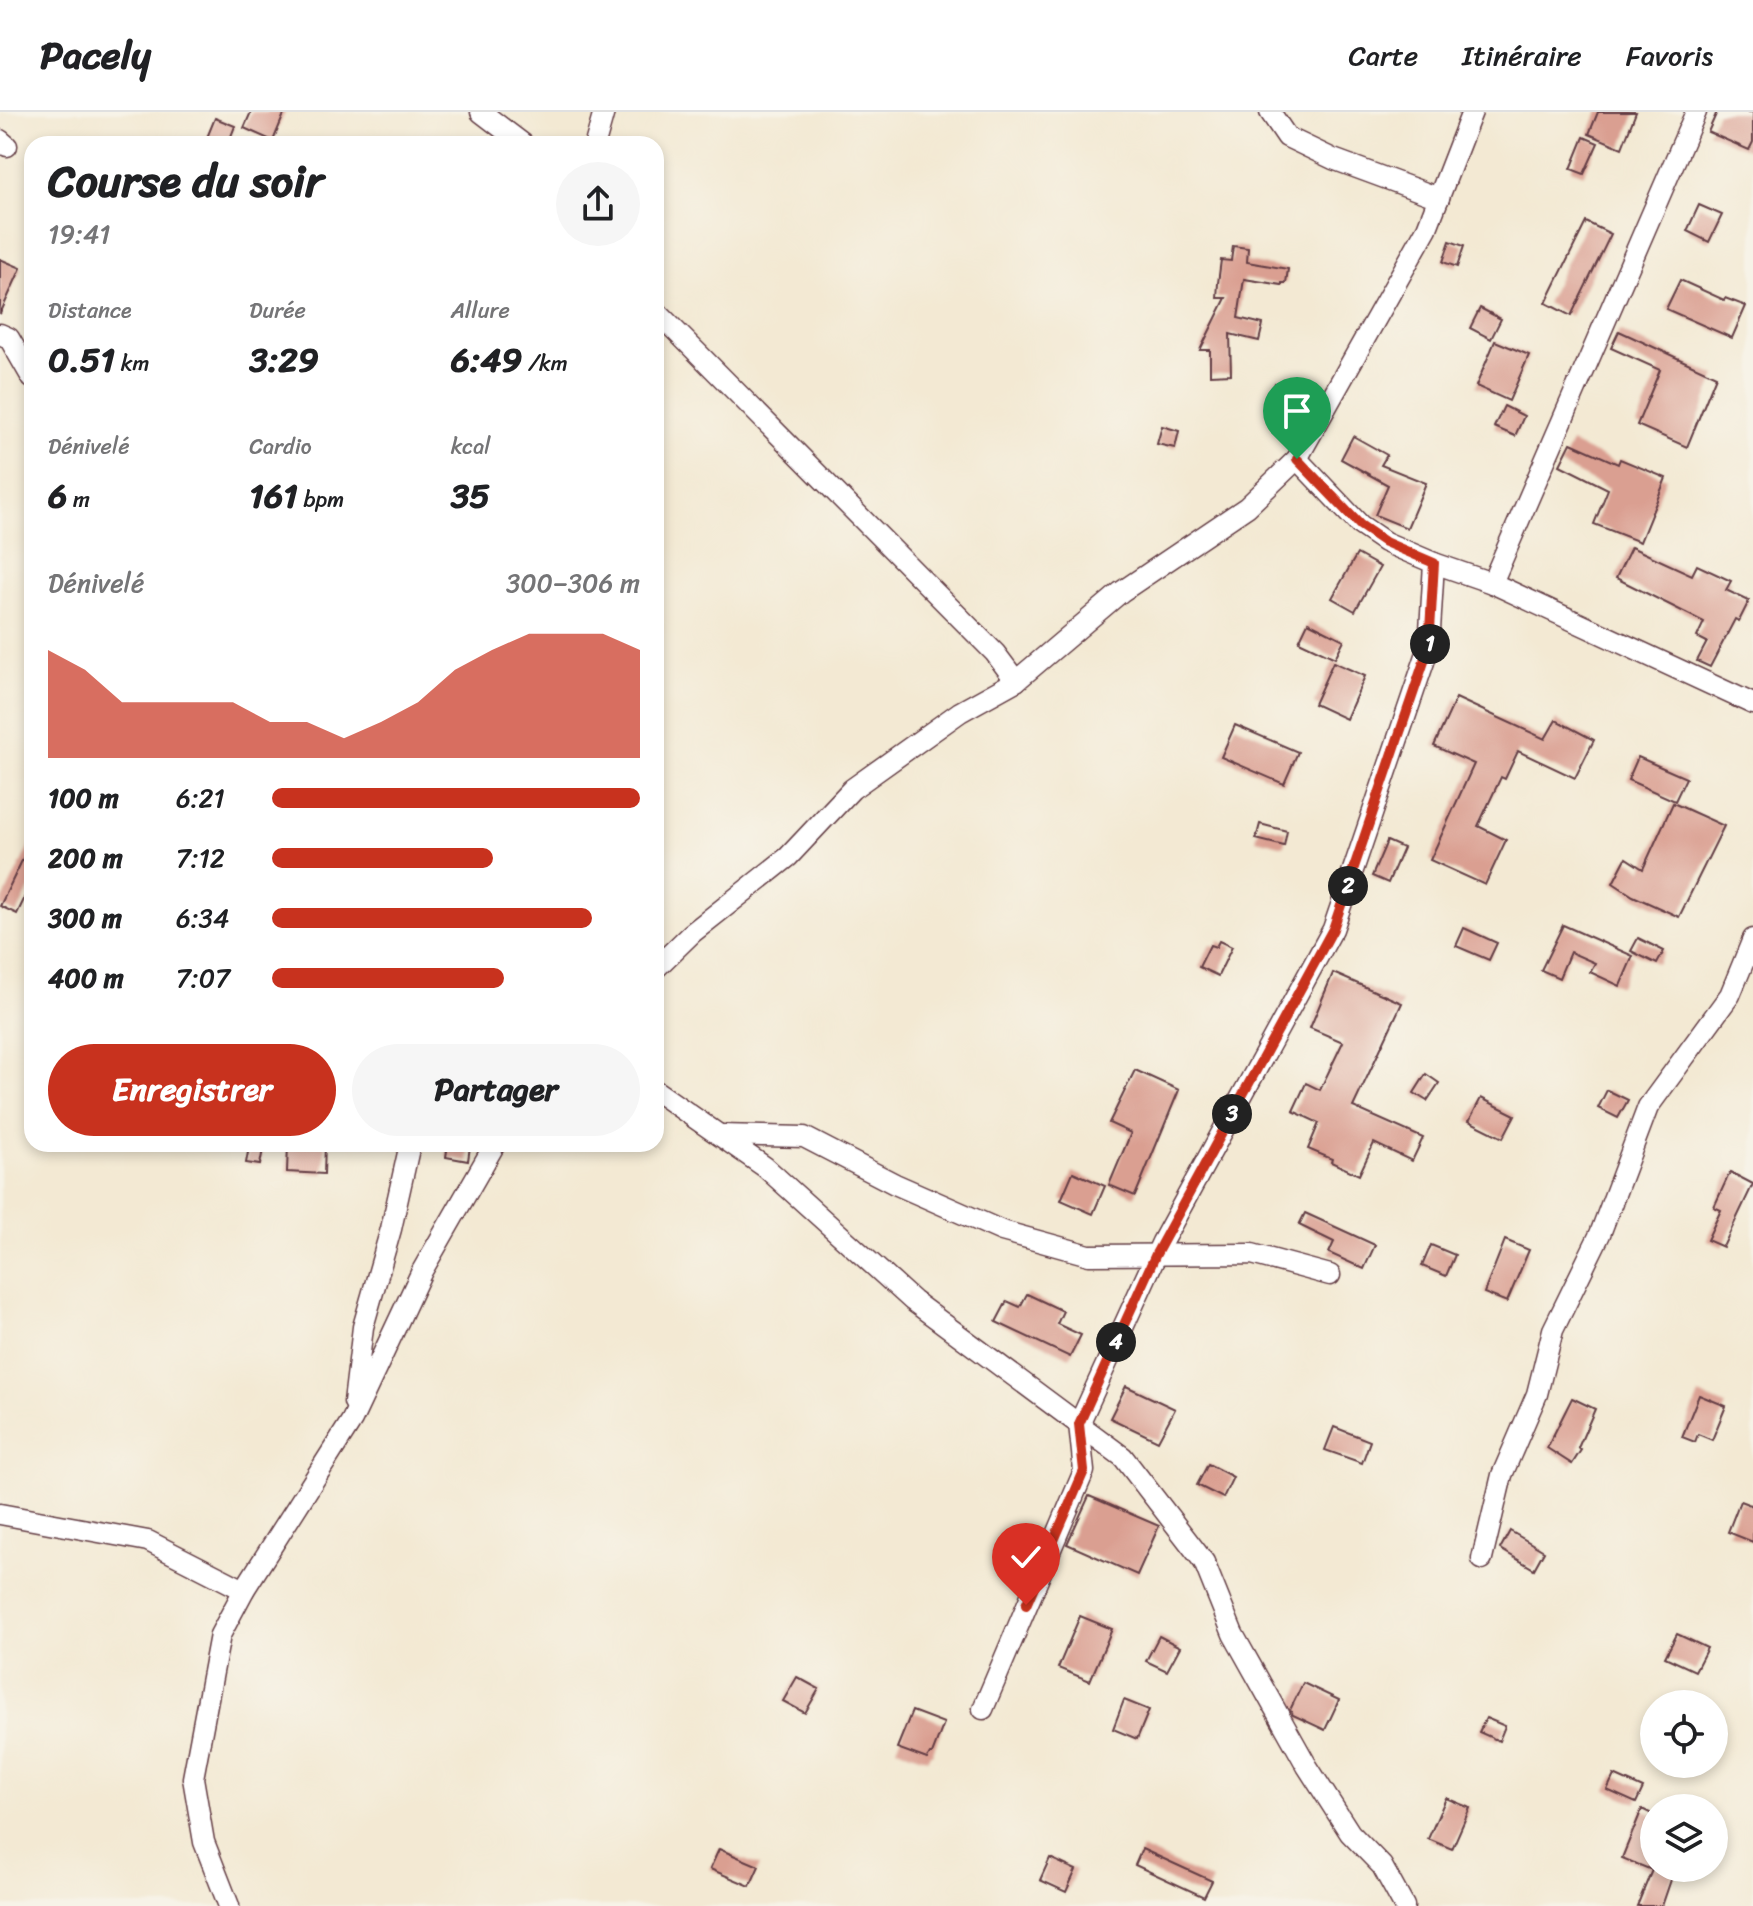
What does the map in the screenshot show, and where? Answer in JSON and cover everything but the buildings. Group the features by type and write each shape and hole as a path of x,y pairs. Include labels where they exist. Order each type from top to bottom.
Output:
{"street":[{"path":"481,112 512,136"},
{"path":"597,136 604,112"},
{"path":"1270,112 1287,137 1333,159 1439,198"},
{"path":"664,960 692,933 788,857 852,789 960,712 1016,681 1121,592 1247,507 1297,459 1427,228 1472,112"},
{"path":"1492,583 1696,112"},
{"path":"664,319 995,653 1016,681"},
{"path":"0,334 9,338 24,364"},
{"path":"1297,459 1360,525 1385,542 1492,583 1753,704"},
{"path":"983,1709 1084,1471 1079,1424 1156,1254 1333,929 1429,647 1434,563"},
{"path":"1482,1559 1502,1475 1537,1394 1553,1330 1600,1234 1648,1107 1730,995 1753,939"},
{"path":"664,1096 765,1167 913,1301 1123,1457 1204,1562 1233,1634 1307,1766 1350,1833 1382,1866 1404,1906"},
{"path":"720,1135 804,1137 895,1184 1002,1231 1089,1255 1252,1254 1330,1275"},
{"path":"352,1420 363,1327 391,1229 408,1152"},
{"path":"229,1906 204,1842 193,1778 220,1635 244,1590 352,1420 422,1271 490,1152"},
{"path":"0,1514 148,1541 244,1590"}],"route":[{"path":"1026,1605 1084,1471 1079,1424 1156,1254 1333,929 1429,647 1434,563 1385,542 1360,525 1297,459"}]}
